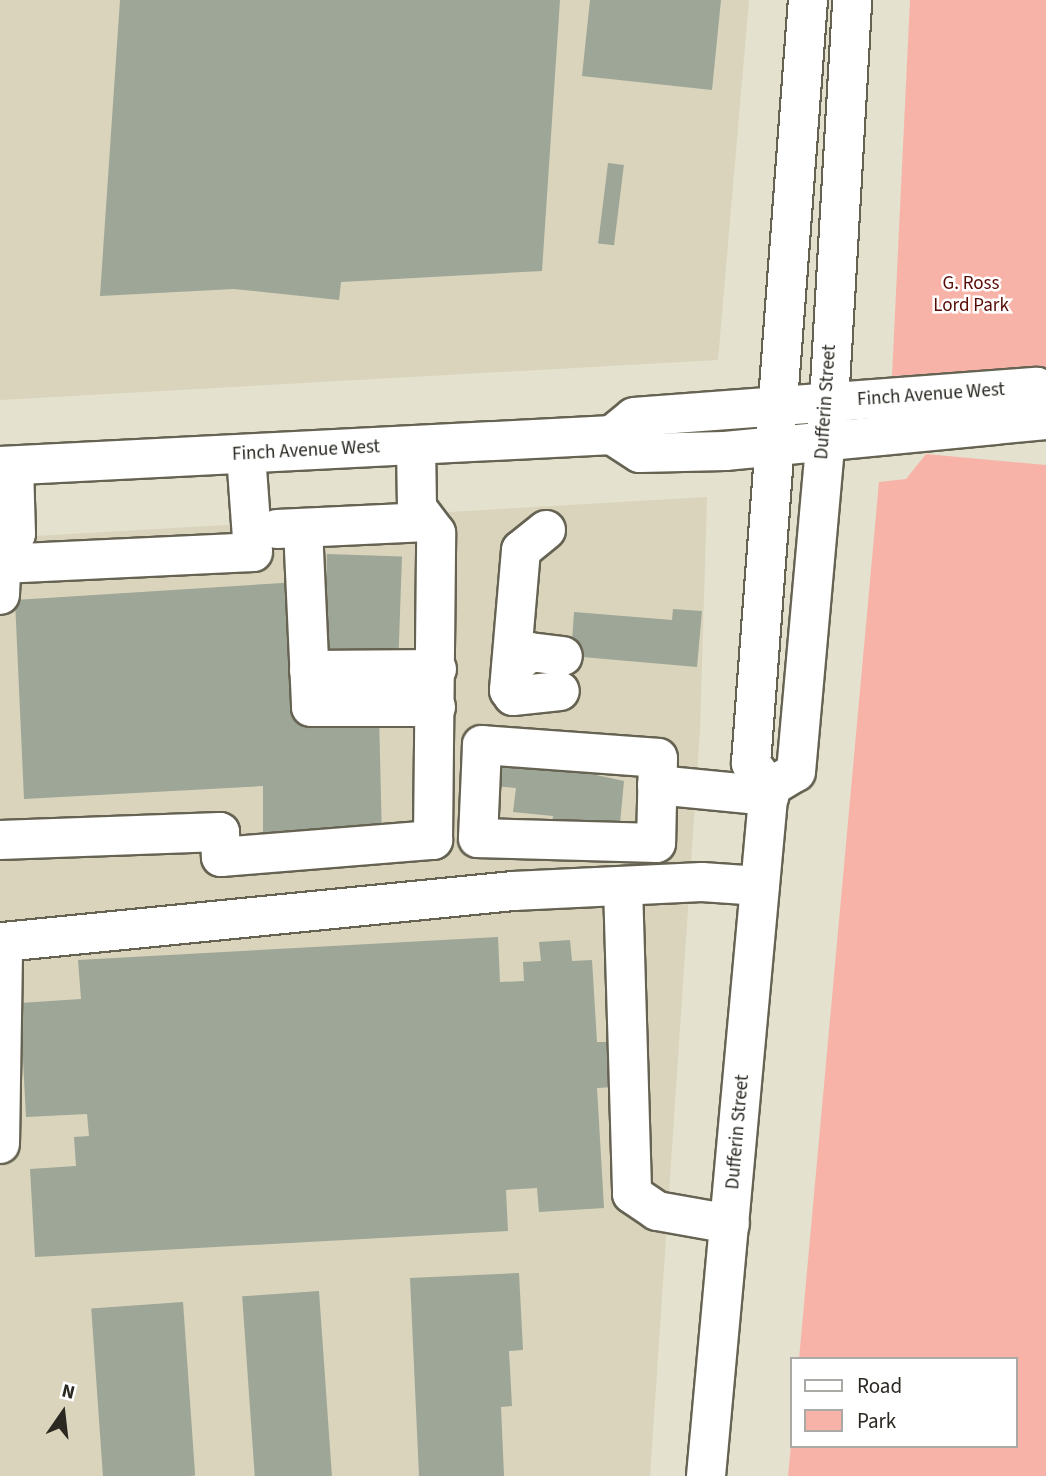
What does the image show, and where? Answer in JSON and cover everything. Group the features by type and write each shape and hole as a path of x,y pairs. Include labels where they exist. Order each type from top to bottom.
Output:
{"main road":[{"path":"769,792 751,763 778,449 808,0"},
{"name":"Dufferin Street","path":"706,1476 769,792 796,772 829,403 852,0"},
{"name":"Finch Avenue West","path":"612,435 634,417 1037,387 1046,392"},
{"name":"Finch Avenue West","path":"7,466 612,435 640,453 778,449 1046,420"},
{"path":"0,840 220,832 221,857 433,840 437,669 436,533 417,508 416,445"},
{"path":"7,466 16,534 2,550 1,580 253,552 246,454"},
{"path":"251,531 428,522"},
{"path":"303,528 310,707 436,707"},
{"path":"546,530 521,550 511,667 513,696 562,674"},
{"path":"309,670 437,669"},
{"path":"482,745 658,758 657,785 656,843 478,838 482,745"},
{"path":"435,768 481,769"},
{"path":"657,785 769,792"},
{"path":"0,1144 3,942 513,891 623,886 760,887"},
{"path":"623,886 632,1194 657,1211 730,1224"}],"shaded area":[{"path":"0,0 749,0 718,360 0,400"},
{"path":"707,497 700,730 650,1476 0,1476 0,538"}],"green space":[{"name":"G. Ross Lord Park","path":"910,0 1046,0 1046,367 892,376"},
{"path":"926,454 1046,465 1046,1476 788,1476 791,1448 1018,1448 1018,1357 799,1357 879,482 906,479"}],"building":[{"path":"120,0 560,0 542,271 341,282 339,300 234,289 100,296"},
{"path":"590,0 721,0 712,90 582,76"},
{"path":"608,163 624,165 614,245 598,243"},
{"path":"327,554 402,557 398,659 323,656"},
{"path":"299,582 305,716 379,714 382,840 263,850 263,786 24,799 15,600"},
{"path":"673,609 702,611 697,667 571,656 574,612 672,620"},
{"path":"549,765 624,781 620,823 552,824 553,816 513,812 516,788 494,786 496,767"},
{"path":"498,937 500,982 524,981 523,962 541,961 539,942 570,940 572,961 592,960 597,1042 611,1042 614,1087 597,1088 604,1208 539,1212 537,1188 506,1190 508,1231 35,1257 30,1169 76,1166 74,1137 89,1136 87,1114 26,1117 20,1003 81,999 78,960"},
{"path":"519,1273 523,1350 509,1351 512,1406 501,1407 504,1476 419,1476 410,1278"},
{"path":"319,1291 332,1476 255,1476 242,1296"},
{"path":"183,1302 195,1476 103,1476 91,1308"}]}
